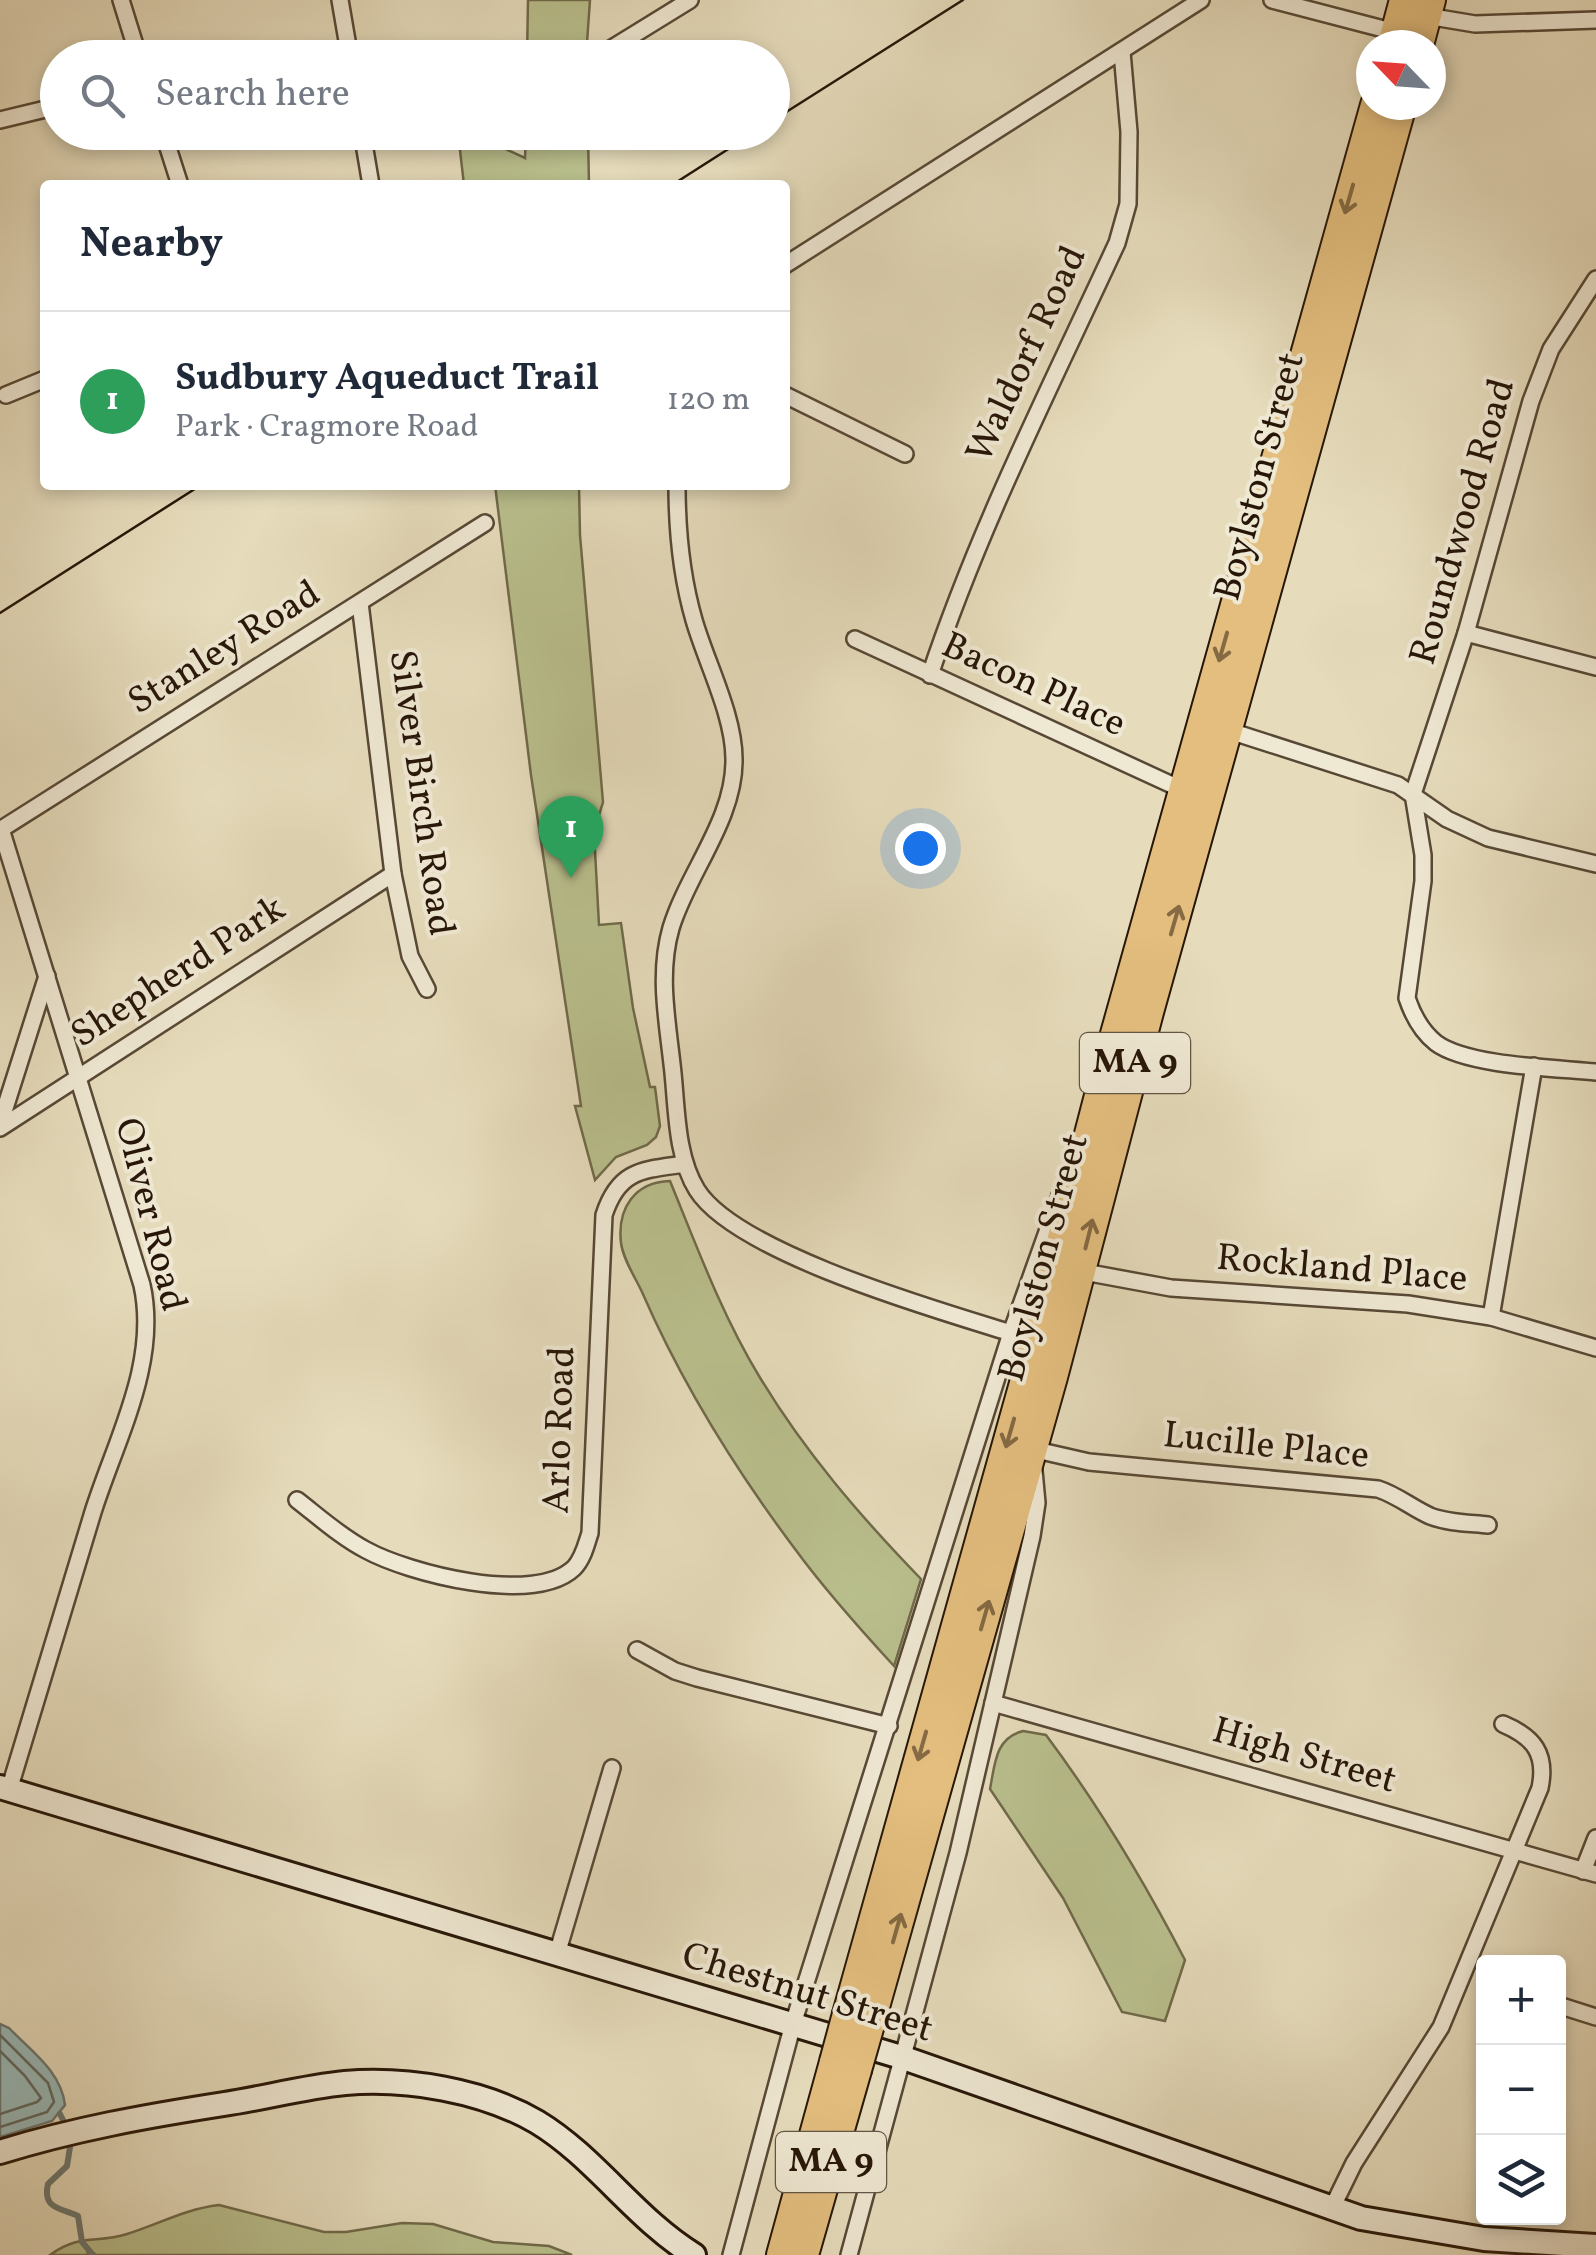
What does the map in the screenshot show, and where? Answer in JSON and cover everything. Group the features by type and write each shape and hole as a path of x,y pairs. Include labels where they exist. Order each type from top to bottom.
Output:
{"highway":[{"path":"1408,30 1421,5"},
{"name":"Boylston Street","path":"793,2252 858,2018 1098,1096 1371,120"},
{"name":"Boylston Street","path":"858,2018 1032,1449 1398,120"}],"main road":[{"name":"Chestnut Street","path":"5,1788 902,2057 1376,2221 1484,2239 1596,2246"},
{"path":"0,2152 89,2126 310,2088 364,2082 425,2087 486,2101 536,2122 567,2144 652,2226 694,2255"}],"street":[{"path":"121,0 133,40"},
{"path":"340,0 347,40"},
{"path":"625,40 690,0"},
{"path":"790,262 1202,0"},
{"path":"1272,0 1367,30"},
{"path":"1421,5 1475,24 1596,20"},
{"name":"Waldorf Road","path":"930,675 953,605 997,497 1118,243 1128,204 1129,132 1122,52"},
{"path":"0,120 40,110"},
{"path":"169,150 178,180"},
{"path":"365,150 370,180"},
{"name":"Roundwood Road","path":"1413,794 1466,633 1531,401 1551,349 1596,279"},
{"path":"6,396 40,381"},
{"path":"790,397 905,454"},
{"path":"677,490 677,523 690,606 734,756 727,800 679,907 666,951 664,995 685,1164 697,1191 716,1212 745,1232 871,1287 1011,1333"},
{"name":"Stanley Road","path":"1,829 485,524"},
{"name":"Silver Birch Road","path":"360,602 393,874 410,956 427,988"},
{"path":"1466,633 1596,667"},
{"name":"Bacon Place","path":"856,639 1183,790"},
{"path":"1230,731 1382,778 1413,794 1447,819 1488,838 1596,864"},
{"path":"1413,794 1423,881 1408,978 1407,998 1412,1016 1424,1032 1453,1053 1596,1072"},
{"name":"Oliver Road","path":"1,829 142,1285 147,1316 146,1345 5,1788"},
{"name":"Shepherd Park","path":"0,1126 393,874"},
{"path":"0,1126 47,976"},
{"path":"1492,1317 1534,1066"},
{"path":"731,2255 794,2024 1011,1333 1098,1096"},
{"name":"Arlo Road","path":"297,1500 366,1550 446,1577 500,1585 535,1583 558,1578 573,1569 590,1533 604,1215 609,1200 629,1176 685,1164"},
{"name":"Rockland Place","path":"1080,1271 1171,1288 1336,1297 1492,1317 1596,1348"},
{"path":"849,2255 958,1853 994,1703 1035,1520 1037,1487 1032,1449"},
{"name":"Lucille Place","path":"1032,1449 1108,1464 1378,1489 1444,1520 1488,1525"},
{"path":"637,1650 697,1678 888,1726"},
{"name":"High Street","path":"994,1703 1589,1872"},
{"path":"1332,2208 1354,2162 1432,2044 1466,1973 1540,1788 1541,1758 1537,1745 1503,1724"},
{"path":"557,1954 612,1768"},
{"path":"1589,1872 1596,1838"},
{"path":"1466,1973 1476,1977"},
{"path":"1566,2008 1596,2017"}],"green space":[{"path":"528,0 590,0 587,40 527,40"},
{"path":"460,150 508,150 525,158 525,150 588,150 589,180 463,180"},
{"path":"496,490 579,490 603,802 594,832 599,925 621,923 633,1008 650,1087 655,1087 660,1126 647,1145 616,1157 595,1180 575,1106 581,1106 531,775"},
{"path":"670,1181 722,1305 776,1404 834,1482 921,1579 894,1666 818,1579 751,1488 692,1393 627,1262 621,1230 626,1208 647,1186"},
{"path":"1023,1731 1046,1735 1066,1762 1120,1844 1185,1960 1165,2021 1122,2012 1063,1898 990,1789 1002,1746"},
{"path":"219,2205 324,2232 402,2223 433,2224 493,2242 549,2246 572,2255 96,2255 87,2248 88,2255 50,2255 79,2241 116,2237 183,2213"}],"water":[{"path":"0,2024 9,2028 51,2072 65,2105 52,2121 0,2137"}],"waterway":[{"path":"60,2114 63,2120"},
{"path":"70,2147 67,2166 48,2184 48,2198 54,2206 78,2216 82,2242 93,2255"}],"tram line":[{"path":"790,110 963,0"},
{"path":"680,180 727,150"},
{"path":"0,613 193,490"}],"place":[{"name":"Sudbury Aqueduct Trail","path":"571,878"}]}
